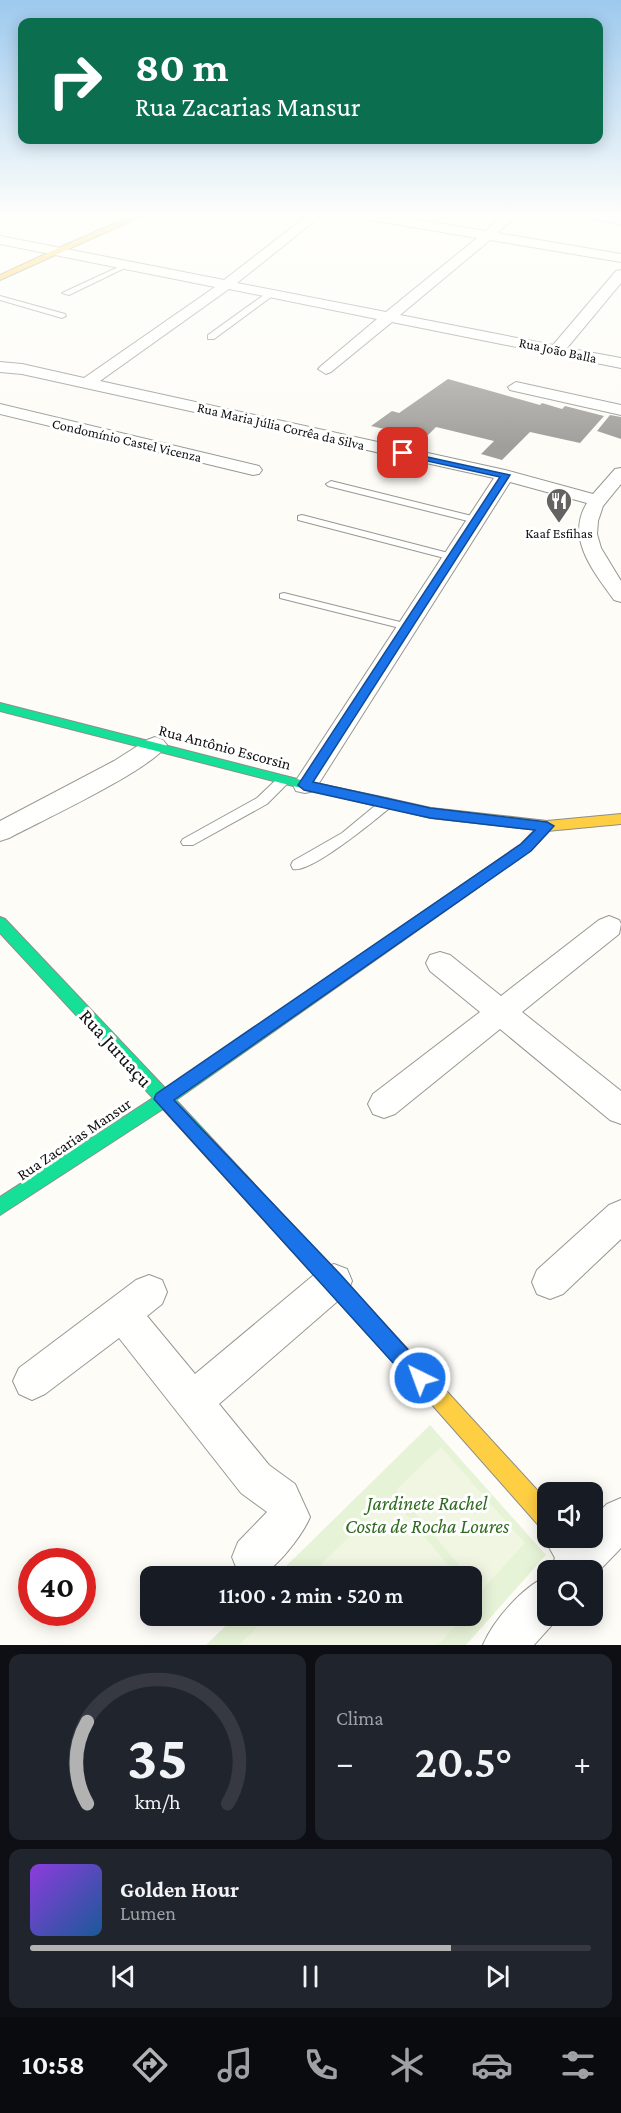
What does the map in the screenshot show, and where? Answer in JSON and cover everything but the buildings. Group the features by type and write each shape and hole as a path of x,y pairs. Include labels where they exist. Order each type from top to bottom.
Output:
{"street":[{"path":"87,383 216,292"},
{"name":"Rua João Balla","path":"259,292 621,363"},
{"path":"326,369 419,292"},
{"path":"558,349 606,292"},
{"name":"Rua Maria Júlia Corrêa da Silva","path":"2,370 22,369 87,383 505,475 596,500"},
{"path":"516,387 621,410"},
{"name":"Condomínio Castel Vicenza","path":"0,409 253,470"},
{"path":"621,473 596,500 586,531 593,557 621,596"},
{"path":"294,782 408,627 505,475"},
{"name":"Rua Antônio Escorsin","path":"0,707 294,782 430,813 547,826 621,819"},
{"path":"0,832 123,767 155,745"},
{"name":"Rua Zacarias Mansur","path":"0,1208 127,1125 526,847 547,826"},
{"name":"Rua Juruaçu","path":"0,923 334,1281 537,1506"},
{"path":"384,1104 609,927"},
{"path":"440,963 621,1110"},
{"path":"550,1282 621,1216"},
{"path":"193,1401 334,1281"},
{"path":"32,1381 135,1302 193,1401 255,1479 281,1498 290,1517 253,1557"},
{"path":"573,1555 621,1518"},
{"path":"505,1645 537,1609"}],"lane":[{"path":"211,337 270,294"},
{"path":"0,298 62,316"},
{"path":"332,484 476,520"},
{"path":"302,518 452,557"},
{"path":"284,596 408,627"},
{"path":"188,842 294,782"},
{"path":"298,865 346,836 387,803"}],"green space":[{"name":"Jardinete Rachel Costa de Rocha Loures","path":"430,1425 537,1545 537,1548 546,1555 542,1560 537,1560 537,1565 466,1645 206,1645 226,1626 482,1626 482,1566 286,1566"},
{"path":"441,1447 525,1543 482,1590 482,1566 460,1566 396,1490"},
{"path":"391,1496 449,1566 319,1566"},
{"path":"259,1626 456,1626 438,1645 239,1645"}],"traffic: fast":[{"path":"0,707 305,785 377,801"},
{"path":"0,923 334,1281 434,1392"},
{"path":"0,1207 127,1125 396,938"}],"traffic: slow":[{"path":"377,801 431,813 547,826 621,819"},
{"path":"434,1392 537,1507"}],"traffic: jam":[{"path":"396,938 526,847 547,826"}],"place":[{"name":"Kaaf Esfihas","path":"559,524"}],"route":[{"path":"403,453 505,475 304,785 430,813 547,826 526,847 162,1099 334,1281 420,1378"}]}
